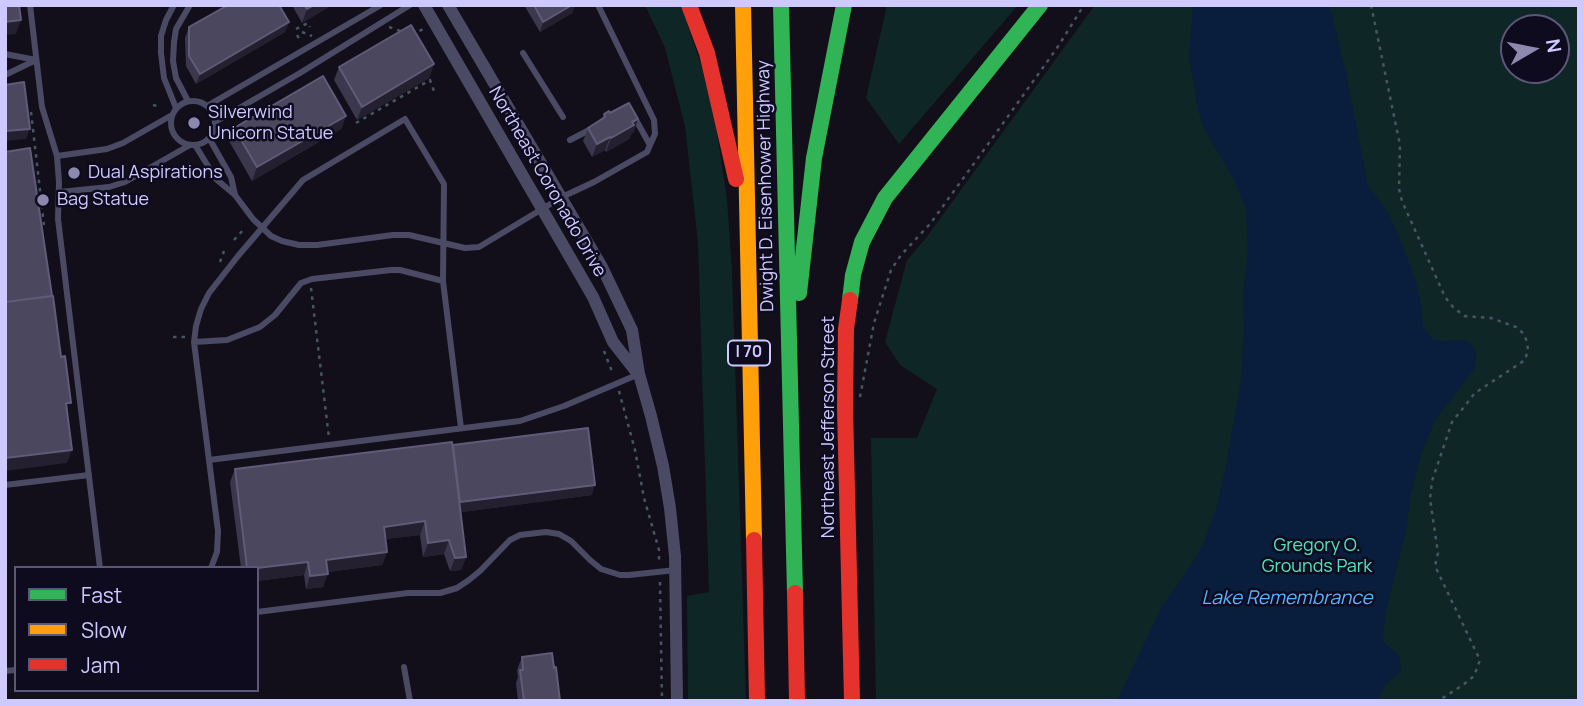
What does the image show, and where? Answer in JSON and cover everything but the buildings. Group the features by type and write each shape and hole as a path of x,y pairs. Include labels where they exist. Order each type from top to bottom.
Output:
{"main road":[{"path":"689,5 707,54 746,223"},
{"name":"Dwight D. Eisenhower Highway","path":"743,5 757,701"},
{"name":"Dwight D. Eisenhower Highway","path":"781,5 797,701"},
{"path":"790,368 814,158 844,5"},
{"name":"Northeast Jefferson Street","path":"852,701 845,407 846,342 853,275 862,242 885,198 1040,5"}],"street":[{"name":"Northeast Coronado Drive","path":"424,5 593,297 613,342 639,374"},
{"name":"Northeast Coronado Drive","path":"448,5 603,267 632,330 639,374 663,466 670,508 676,570 677,701"}],"lane":[{"path":"30,5 42,107 57,156 60,192 58,219 100,566"},
{"path":"174,5 161,36 161,52 164,78 176,108"},
{"path":"188,101 176,78 173,52 176,29 190,5"},
{"path":"207,106 381,5"},
{"path":"215,122 410,5"},
{"path":"60,192 109,187 125,182 192,145 205,142 215,128 214,116 207,106 195,101 188,101 176,108 172,115 173,132 181,142 192,145 216,178 271,236 299,245 317,245 393,234 465,248 479,247 562,197 647,152 655,134 654,120 598,5"},
{"path":"523,53 563,117"},
{"path":"5,54 36,61"},
{"path":"5,75 36,61"},
{"path":"628,113 636,120 650,145"},
{"path":"57,156 107,149 172,115"},
{"path":"212,566 217,552 218,531 194,342 201,309 209,293 238,256 303,180 405,119 443,184 443,281 461,428"},
{"path":"570,140 605,120"},
{"path":"209,138 231,177 235,195"},
{"path":"194,342 227,340 260,327 275,316 301,283 312,279 391,270 443,281"},
{"path":"209,460 529,419 639,374"},
{"path":"5,485 89,475"},
{"path":"259,612 408,593 440,593 457,588 469,580 510,540 520,535 546,532 559,534 571,541 601,569 620,575 676,570"},
{"path":"404,667 410,701"}],"path":[{"path":"860,397 874,323 891,270 930,224 984,150 1057,48 1084,5"},
{"path":"1371,5 1400,145 1399,189 1402,201 1445,297 1464,316 1491,318 1516,327 1524,334 1528,350 1525,359 1475,393 1452,422 1432,481 1430,499 1438,553 1435,566 1449,590 1480,660 1474,676 1438,701"},
{"path":"296,29 308,23 310,27"},
{"path":"386,26 413,35 425,28"},
{"path":"302,32 314,37"},
{"path":"356,123 430,80 435,94"},
{"path":"153,105 161,107"},
{"path":"30,112 44,225"},
{"path":"189,166 191,158"},
{"path":"234,240 245,228"},
{"path":"311,287 330,445"},
{"path":"620,393 659,550"},
{"path":"660,588 662,701"}],"green space":[{"path":"645,5 681,5 715,119 727,199 732,271 746,701 688,701 687,596 709,592 698,243 685,126 665,48"},
{"path":"887,5 1018,5 899,144 866,98"},
{"name":"Gregory O. Grounds Park","path":"1095,5 1579,5 1579,701 876,701 871,438 917,438 937,389 900,365 885,342 907,260 926,238"}],"water":[{"name":"Lake Remembrance","path":"1193,5 1328,5 1347,78 1368,186 1389,214 1403,247 1416,282 1423,326 1434,340 1464,340 1472,345 1476,354 1475,368 1435,420 1421,455 1383,633 1384,643 1400,658 1401,671 1386,684 1377,701 1117,701 1162,606 1204,543 1217,506 1241,379 1243,295 1248,250 1246,209 1234,180 1204,129 1198,109 1189,57"}],"traffic: fast":[{"path":"781,5 795,593"},
{"path":"799,293 814,158 844,5"},
{"path":"850,300 853,275 862,242 885,198 1040,5"}],"traffic: slow":[{"path":"743,5 754,540"}],"traffic: jam":[{"path":"689,5 707,53 736,179"},
{"path":"850,300 846,329 845,407 852,701"},
{"path":"754,540 757,701"},
{"path":"795,593 797,701"}],"place":[{"name":"Silverwind Unicorn Statue","path":"194,123"},
{"name":"Dual Aspirations","path":"74,173"},
{"name":"Bag Statue","path":"43,200"}]}
